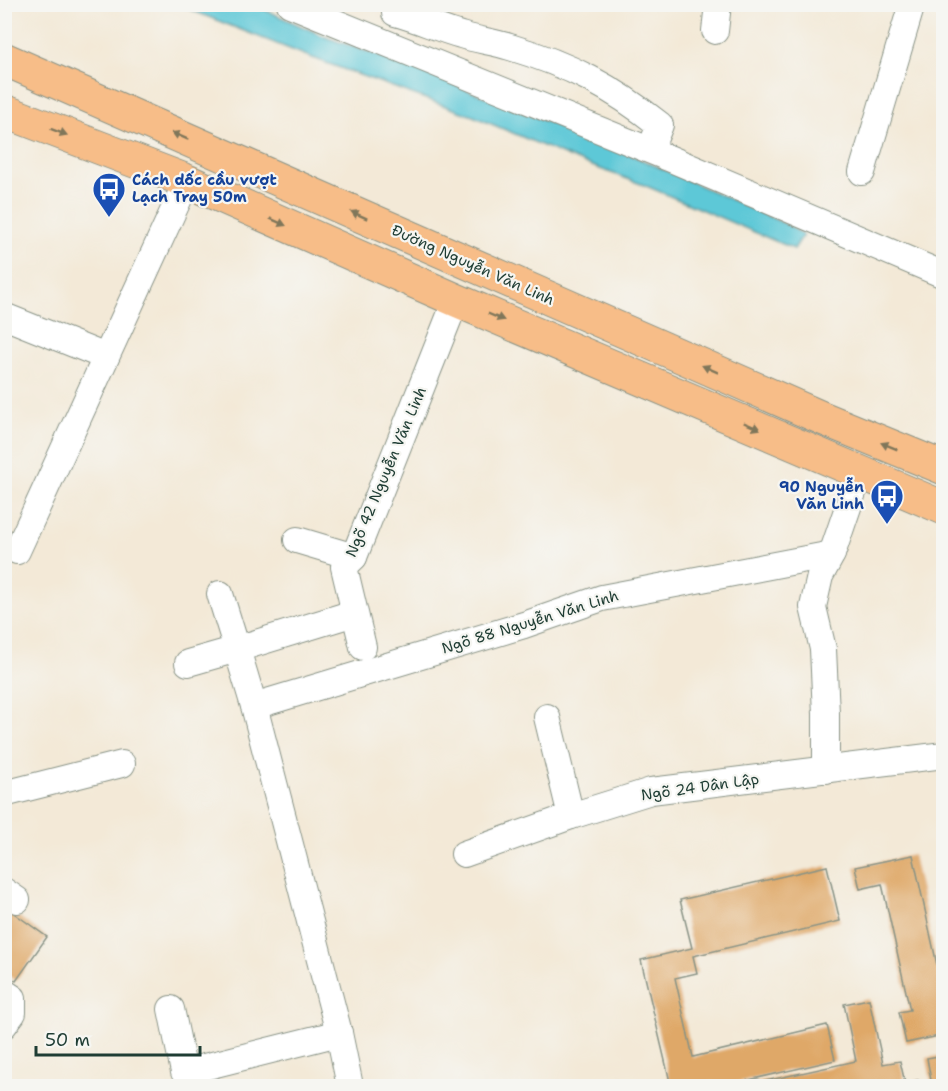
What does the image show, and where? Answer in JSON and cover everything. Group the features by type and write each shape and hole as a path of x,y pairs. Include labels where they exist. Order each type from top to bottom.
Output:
{"highway":[{"name":"Đường Nguyễn Văn Linh","path":"4,60 789,404 944,468"},
{"path":"4,111 187,181 456,300 944,508"}],"street":[{"path":"290,4 650,150 944,275"},
{"path":"715,31 718,4"},
{"path":"862,172 912,4"},
{"path":"390,45 395,9 460,35 509,46 553,61 595,80 636,106 660,125 650,150"},
{"path":"17,550 187,181"},
{"name":"Ngõ 42 Nguyễn Văn Linh","path":"363,647 344,567 354,557 456,300"},
{"path":"4,316 106,357"},
{"path":"826,770 823,649 813,607 820,576 832,554 860,472"},
{"path":"297,540 354,557"},
{"name":"Ngõ 88 Nguyễn Văn Linh","path":"255,706 524,625 602,598 832,554"},
{"path":"220,594 255,706 339,1032 350,1086"},
{"path":"188,663 354,613"},
{"path":"547,717 571,816"},
{"name":"Ngõ 24 Dân Lập","path":"464,854 571,816 651,791 944,755"},
{"path":"4,794 122,764"},
{"path":"4,1025 13,1013 9,995"},
{"path":"171,1009 184,1072 339,1032"}],"water":[{"path":"178,5 254,5 328,38 397,62 629,154 790,226 803,235 794,249 473,116 310,57"}],"building":[{"path":"913,855 944,997 944,1035 906,1043 899,1012 910,1010 882,884 860,889 855,867"},
{"path":"827,866 840,921 693,956 697,973 675,978 693,1057 827,1025 835,1060 723,1086 713,1086 712,1082 700,1086 671,1086 641,960 692,948 680,900"},
{"path":"4,906 47,937 16,981 4,973"},
{"path":"869,999 883,1064 900,1061 905,1083 918,1080 920,1086 743,1086 856,1061 844,1004"},
{"path":"944,1055 944,1086 932,1086 927,1058"}],"place":[{"name":"Cách dốc cầu vượt Lạch Tray 50m","path":"109,218"},
{"name":"90 Nguyễn Văn Linh","path":"887,525"}]}
